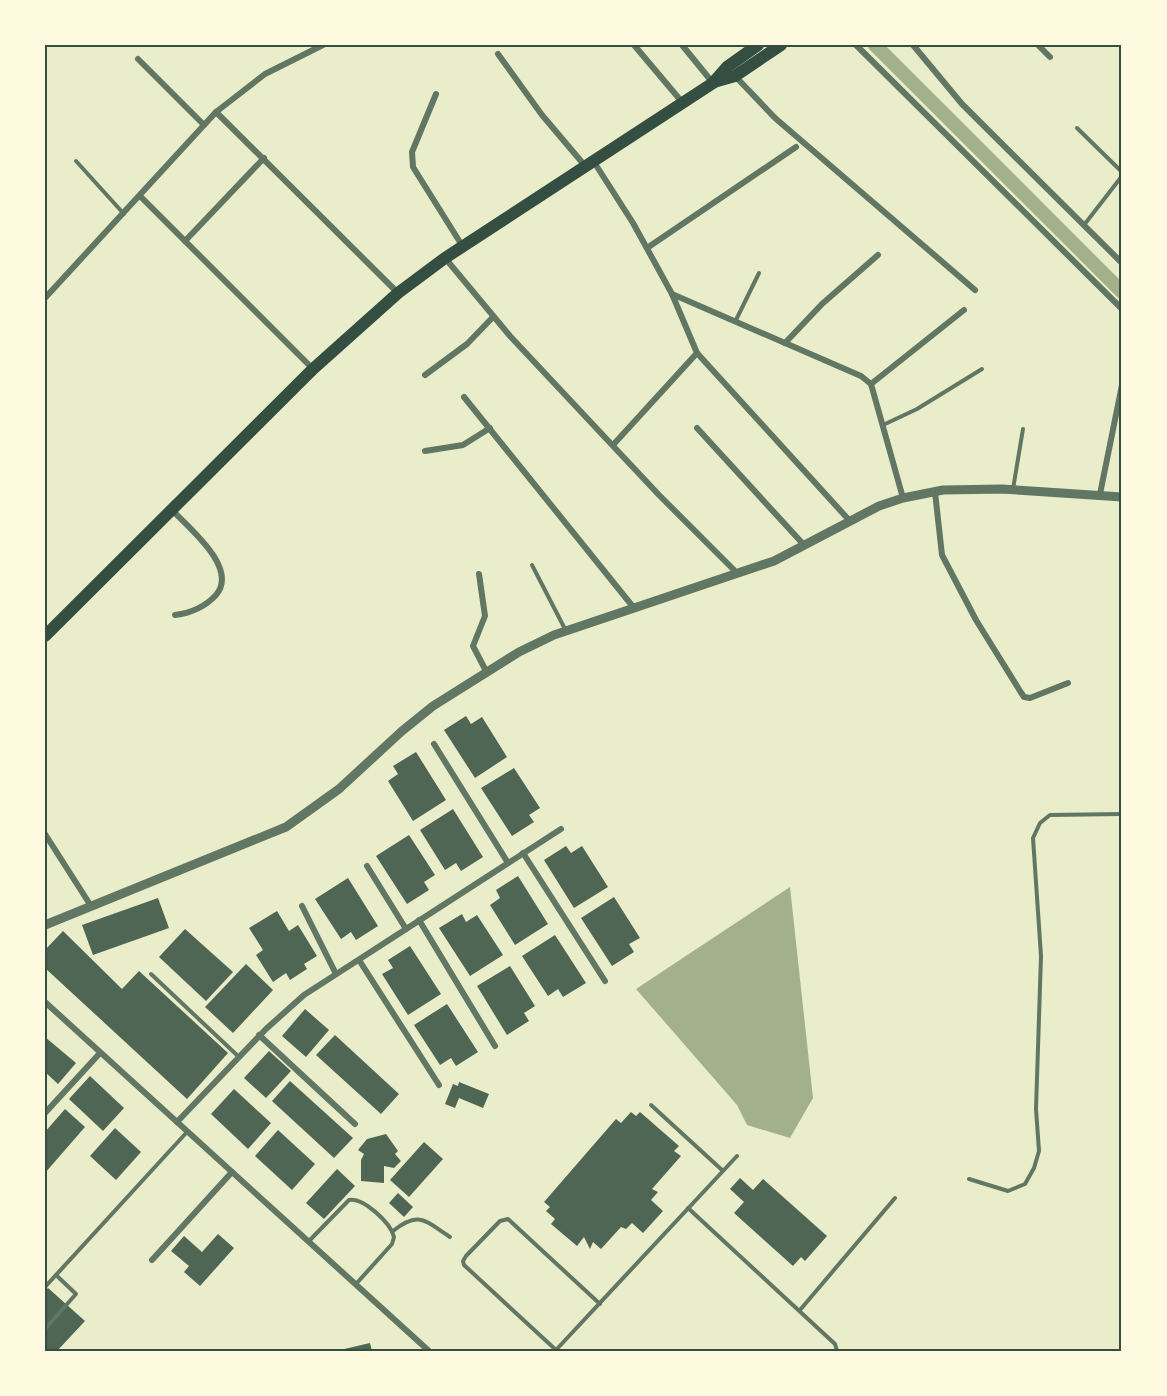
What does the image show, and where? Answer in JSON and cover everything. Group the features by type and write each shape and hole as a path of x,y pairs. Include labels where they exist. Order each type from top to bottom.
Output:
{"main road":[{"path":"45,636 313,369 398,293 446,258 713,83 727,67 758,45"},
{"path":"713,83 735,76 781,45"}],"street":[{"path":"45,298 141,197 216,112 265,74 323,45"},
{"path":"634,45 683,103"},
{"path":"682,45 713,83"},
{"path":"856,45 1122,309"},
{"path":"915,45 962,104 1122,263"},
{"path":"1038,45 1050,57"},
{"path":"498,54 542,115 590,164 647,248 672,294 698,353 849,520"},
{"path":"138,59 204,125"},
{"path":"735,76 775,118 975,290"},
{"path":"436,94 412,152 413,167 463,247"},
{"path":"216,112 398,293"},
{"path":"647,248 796,147"},
{"path":"185,241 264,158"},
{"path":"141,197 313,369"},
{"path":"785,343 822,304 878,255"},
{"path":"446,258 493,317 612,445 738,574"},
{"path":"672,294 861,376 871,384 903,498"},
{"path":"871,384 963,310"},
{"path":"425,375 467,344 493,317"},
{"path":"612,445 698,353"},
{"path":"1100,494 1122,385"},
{"path":"465,397 634,608"},
{"path":"425,452 463,445 490,428"},
{"path":"696,428 804,545"},
{"path":"45,925 286,827 339,789 416,719 486,671 519,652 566,631 738,574 804,545 849,520 903,498 935,492 1013,489 1122,497"},
{"path":"935,492 942,555 976,620 1020,691 1024,696 1030,698 1068,683"},
{"path":"172,510 210,550 218,562 223,582 221,590 201,608 174,615"},
{"path":"479,574 485,616 473,646 486,671"},
{"path":"434,744 508,863"},
{"path":"177,1122 259,1035 304,995 561,829"},
{"path":"45,834 91,906"},
{"path":"522,853 604,981"},
{"path":"367,866 406,929"},
{"path":"302,906 336,974"},
{"path":"419,920 495,1046"},
{"path":"359,960 439,1085"},
{"path":"45,1002 426,1350"},
{"path":"259,1035 355,1124"},
{"path":"45,1113 100,1053"},
{"path":"152,1260 232,1172"}],"lane":[{"path":"1077,128 1122,174 1084,225"},
{"path":"76,161 124,215"},
{"path":"735,322 759,273"},
{"path":"883,425 917,409 982,369"},
{"path":"1013,489 1023,429"},
{"path":"532,565 566,631"},
{"path":"969,1179 1008,1191 1025,1184 1039,1151 1036,1109 1041,956 1033,838 1040,823 1050,815 1122,814"},
{"path":"151,974 239,1057"},
{"path":"651,1105 722,1170"},
{"path":"45,1287 187,1132"},
{"path":"600,1304 508,1219 500,1221 463,1261 464,1266 558,1350 737,1156"},
{"path":"309,1241 342,1205 352,1198 362,1202 393,1231"},
{"path":"800,1310 895,1198"},
{"path":"688,1208 800,1310 835,1344 837,1351"},
{"path":"393,1231 413,1218 421,1218 450,1237"},
{"path":"356,1284 392,1244 393,1231"},
{"path":"45,1329 76,1294 56,1275"}],"shaded area":[{"path":"790,887 813,1098 790,1138 747,1125 737,1105 636,989"}],"building":[{"path":"466,716 471,724 482,717 507,757 475,778 444,730"},
{"path":"416,752 446,800 413,821 388,781 398,774 393,766"},
{"path":"514,768 540,808 529,815 534,822 512,836 481,788"},
{"path":"453,809 483,857 461,871 456,863 445,870 420,830"},
{"path":"409,835 435,875 424,882 429,890 407,904 376,856"},
{"path":"566,846 571,853 582,846 608,887 574,908 544,860"},
{"path":"518,876 548,924 515,945 490,905 500,898 496,890"},
{"path":"348,878 378,926 356,940 351,932 341,939 315,899"},
{"path":"614,897 640,938 629,944 634,952 612,966 581,918"},
{"path":"158,898 169,928 93,955 82,925"},
{"path":"277,911 289,931 298,925 317,956 304,964 307,969 290,980 286,973 273,982 256,955 263,950 249,928"},
{"path":"462,914 466,922 477,915 503,955 470,976 439,928"},
{"path":"185,929 233,972 206,1001 159,957"},
{"path":"63,931 122,989 139,971 228,1053 187,1099 45,968 45,950"},
{"path":"555,935 586,983 563,997 558,989 548,996 522,956"},
{"path":"410,946 441,994 408,1015 382,974 393,968 388,960"},
{"path":"246,964 273,990 233,1033 205,1007"},
{"path":"510,966 535,1006 524,1013 529,1021 507,1035 477,986"},
{"path":"447,1004 478,1052 456,1066 451,1058 440,1065 414,1025"},
{"path":"305,1009 329,1030 306,1057 282,1036"},
{"path":"335,1035 399,1094 381,1114 316,1055"},
{"path":"45,1037 76,1063 58,1084 45,1072"},
{"path":"269,1051 291,1071 266,1098 244,1078"},
{"path":"90,1076 124,1108 103,1131 69,1099"},
{"path":"290,1081 353,1138 334,1158 272,1101"},
{"path":"459,1082 489,1094 483,1108 459,1098 455,1108 445,1104 453,1084 458,1086"},
{"path":"234,1089 271,1123 248,1149 211,1114"},
{"path":"65,1109 85,1127 45,1173 45,1132"},
{"path":"631,1112 636,1116 640,1112 679,1146 674,1151 681,1156 652,1189 658,1192 651,1200 663,1211 643,1233 632,1223 626,1229 621,1227 601,1249 593,1242 590,1249 584,1237 577,1246 551,1224 555,1219 546,1211 550,1207 544,1202 616,1119 621,1123"},
{"path":"115,1128 141,1152 116,1180 90,1156"},
{"path":"278,1130 315,1164 292,1190 255,1156"},
{"path":"386,1134 398,1151 395,1154 401,1161 394,1168 384,1166 384,1183 361,1181 361,1160 364,1154 358,1150 367,1139"},
{"path":"424,1142 443,1159 409,1197 390,1180"},
{"path":"337,1169 355,1186 324,1219 306,1203"},
{"path":"740,1178 753,1190 763,1179 827,1236 805,1261 801,1257 793,1266 734,1213 744,1202 730,1189"},
{"path":"398,1193 413,1207 404,1217 389,1203"},
{"path":"218,1234 234,1248 200,1286 184,1272 189,1266 171,1251 184,1236 202,1252"},
{"path":"48,1288 85,1321 57,1351 45,1351 45,1291"},
{"path":"370,1343 372,1351 340,1351 340,1350"}],"waterway":[{"path":"875,45 1122,292"}]}
